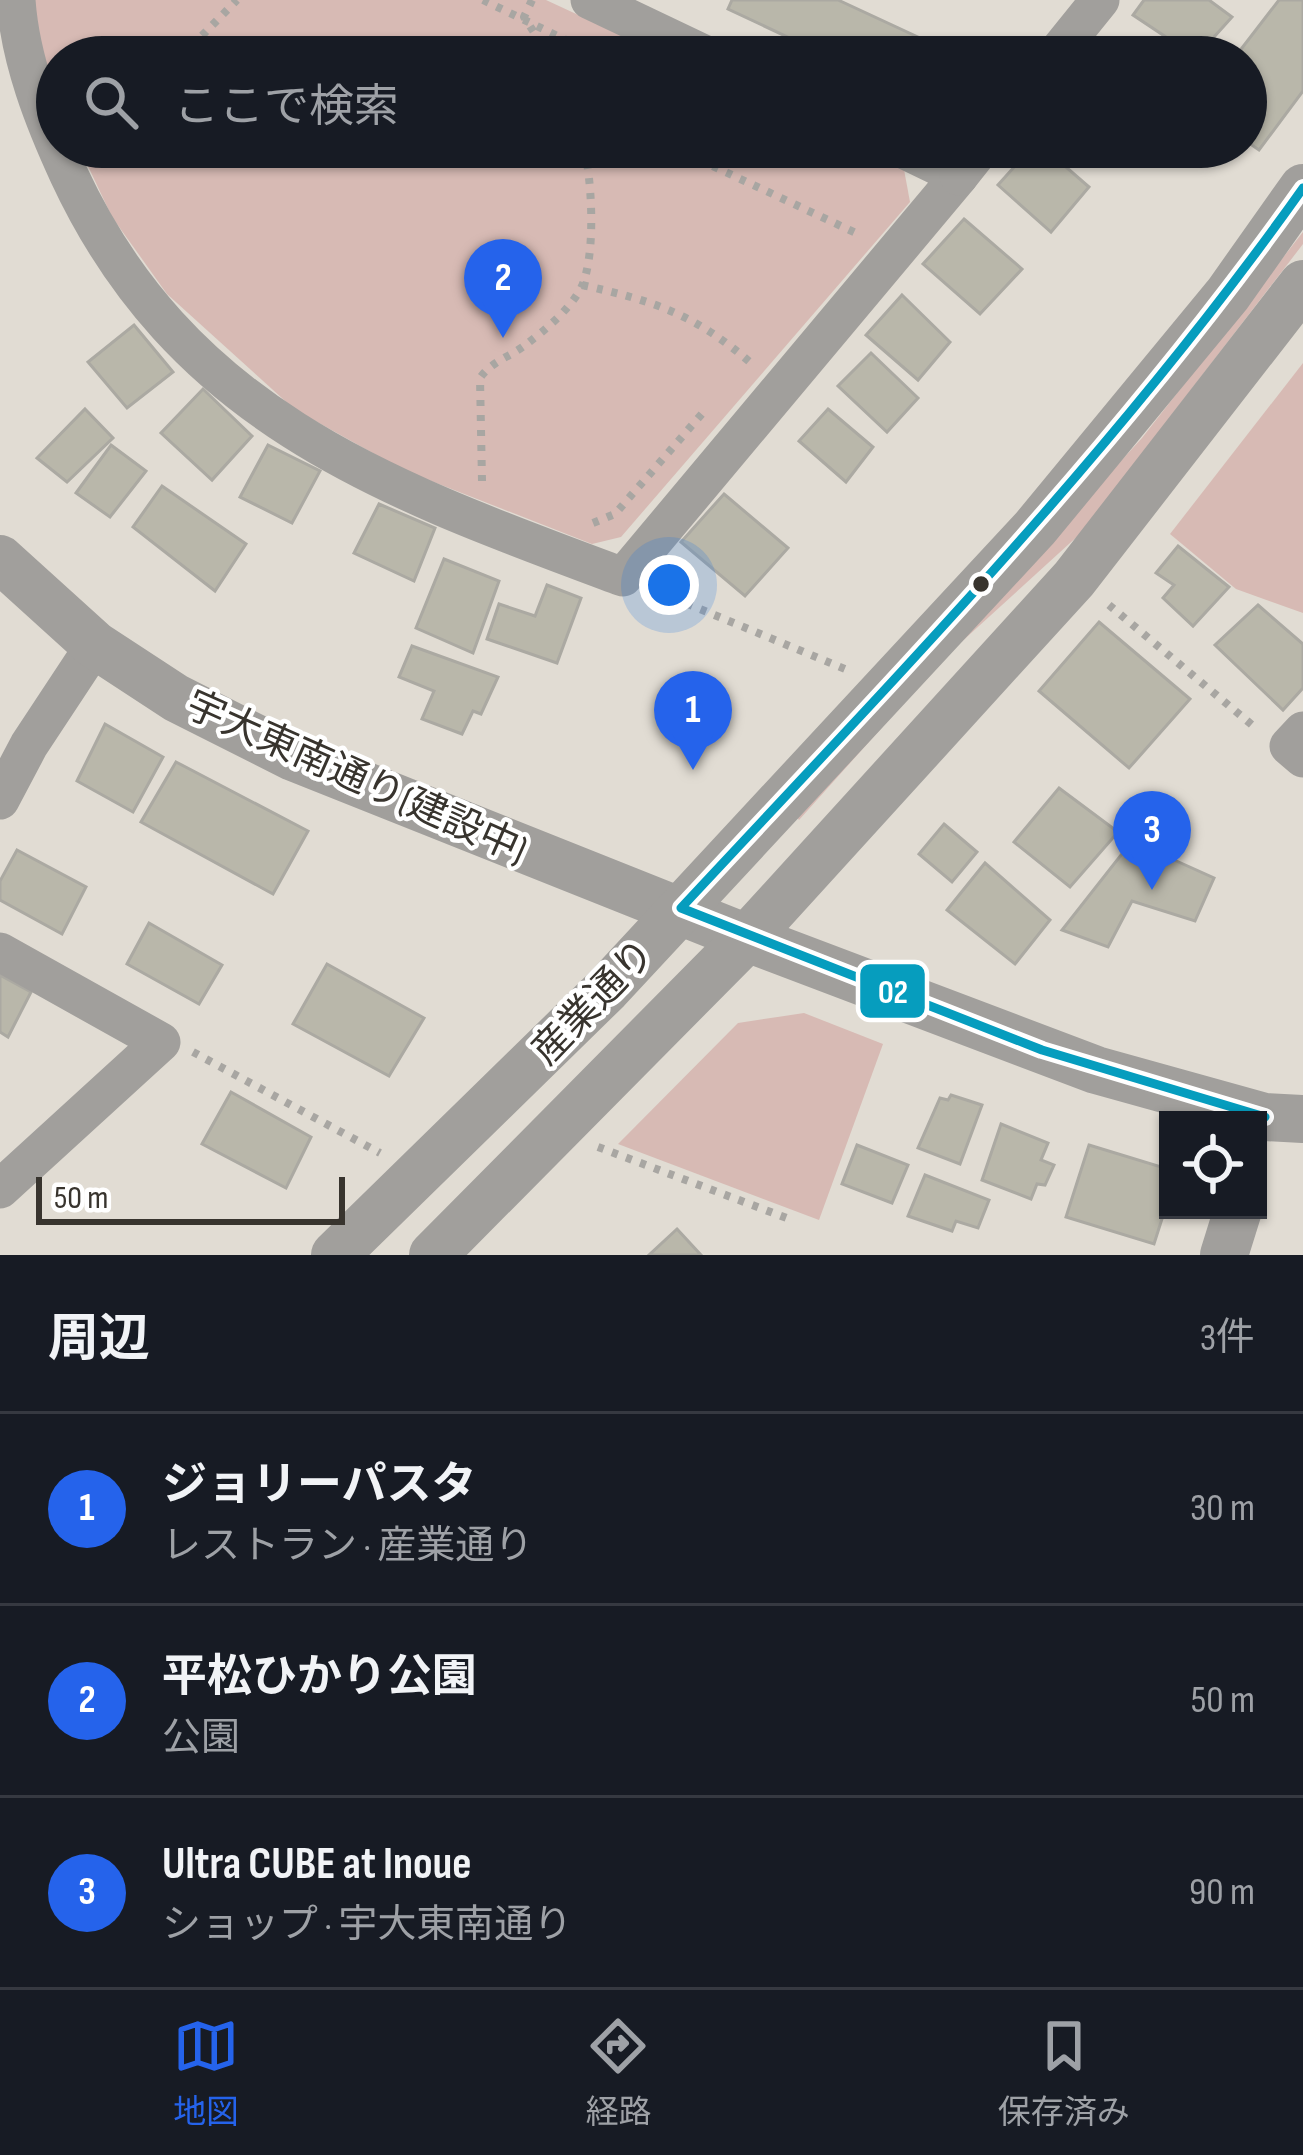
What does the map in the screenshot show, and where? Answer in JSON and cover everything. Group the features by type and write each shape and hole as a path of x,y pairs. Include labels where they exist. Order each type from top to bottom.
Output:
{"street":[{"path":"16,0 36,85"},
{"path":"590,0 666,36"},
{"path":"1069,36 1094,1"},
{"path":"66,168 92,224 128,278 169,326 281,424 391,486 623,577 965,168"},
{"name":"産業通り","path":"335,1255 607,989 1036,528 1228,294 1303,188"},
{"name":"産業通り","path":"433,1255 747,938 1074,579 1303,284"},
{"name":"宇大東南通り(建設中)","path":"0,559 95,646 176,698 293,757 747,938 1096,1070 1275,1125"},
{"path":"0,800 14,738 95,646"},
{"path":"0,952 161,1042 0,1189"},
{"path":"1225,1255 1235,1219"}],"path":[{"path":"201,36 236,0"},
{"path":"483,0 561,36"},
{"path":"524,17 532,0"},
{"path":"524,17 536,36"},
{"path":"464,480 482,488 480,379 487,368 523,347 562,314 582,285 590,200 586,168"},
{"path":"717,168 856,233 839,256"},
{"path":"582,285 641,298 692,318 780,389"},
{"path":"734,378 764,343"},
{"path":"586,524 601,523 614,514 718,395"},
{"path":"612,572 857,674"},
{"path":"1098,596 1274,744 1298,745"},
{"path":"161,1042 201,1054 392,1160"},
{"path":"597,1147 793,1220"}],"shaded area":[{"path":"32,0 546,0 624,36 38,36"},
{"path":"89,168 904,168 910,202 621,537 592,544 403,470 294,409 167,294 112,217"},
{"path":"1303,232 1303,244 1081,533 946,656 799,820 796,816 1142,438"},
{"path":"1303,363 1303,613 1236,589 1170,534"},
{"path":"804,1013 883,1044 819,1220 618,1144 738,1023"}],"building":[{"path":"732,0 838,0 916,36 785,36 728,9"},
{"path":"1144,0 1209,0 1232,17 1215,36 1164,36 1133,15"},
{"path":"1279,0 1303,0 1303,91 1267,139 1267,36 1251,36"},
{"path":"1013,168 1067,168 1089,187 1051,232 998,185"},
{"path":"964,219 1022,269 980,314 923,264"},
{"path":"902,295 950,342 918,380 866,335"},
{"path":"134,325 173,372 127,408 88,362"},
{"path":"871,353 918,398 887,432 838,386"},
{"path":"203,389 252,436 212,480 161,433"},
{"path":"85,409 113,438 67,482 37,458"},
{"path":"828,409 873,447 846,482 799,441"},
{"path":"111,445 146,471 110,517 76,493"},
{"path":"268,445 320,471 292,523 240,497"},
{"path":"162,486 246,544 215,591 133,527"},
{"path":"724,494 788,548 745,596 681,542"},
{"path":"379,504 435,528 414,581 354,553"},
{"path":"1178,546 1229,587 1193,626 1163,598 1174,585 1156,573"},
{"path":"444,559 499,581 473,653 416,628"},
{"path":"547,585 581,598 557,663 487,639 499,604 535,616"},
{"path":"1258,605 1303,644 1303,688 1283,710 1215,645"},
{"path":"1099,622 1190,699 1129,768 1039,691"},
{"path":"412,646 498,677 481,714 473,711 462,734 422,719 434,691 399,677"},
{"path":"105,724 163,757 133,812 77,781"},
{"path":"176,762 308,831 273,894 141,822"},
{"path":"1059,788 1118,832 1070,887 1014,842"},
{"path":"944,824 977,852 952,882 919,854"},
{"path":"1132,841 1214,878 1195,921 1132,901 1108,947 1062,930"},
{"path":"17,850 86,887 62,934 0,900 0,881"},
{"path":"985,863 1050,920 1015,964 947,910"},
{"path":"149,923 222,965 199,1004 127,964"},
{"path":"327,964 424,1018 389,1076 293,1024"},
{"path":"0,975 31,992 8,1037 0,1032"},
{"path":"231,1092 311,1137 286,1188 202,1144"},
{"path":"951,1095 982,1105 960,1164 918,1148 940,1098 948,1100"},
{"path":"1001,1124 1048,1143 1041,1160 1054,1165 1045,1185 1037,1184 1031,1199 982,1180"},
{"path":"857,1145 908,1165 892,1203 842,1184"},
{"path":"1089,1145 1159,1166 1162,1219 1154,1244 1066,1217"},
{"path":"925,1175 989,1200 978,1228 956,1221 952,1231 908,1216"},
{"path":"677,1229 701,1255 649,1255"}],"transit line":[{"name":"02","path":"1245,1111 1042,1050 681,908 1083,469 1303,188"}],"place":[{"name":"平松ひかり公園","path":"503,338"},
{"name":"ジョリーパスタ","path":"693,770"},
{"name":"Ultra CUBE at Inoue","path":"1152,890"}]}
